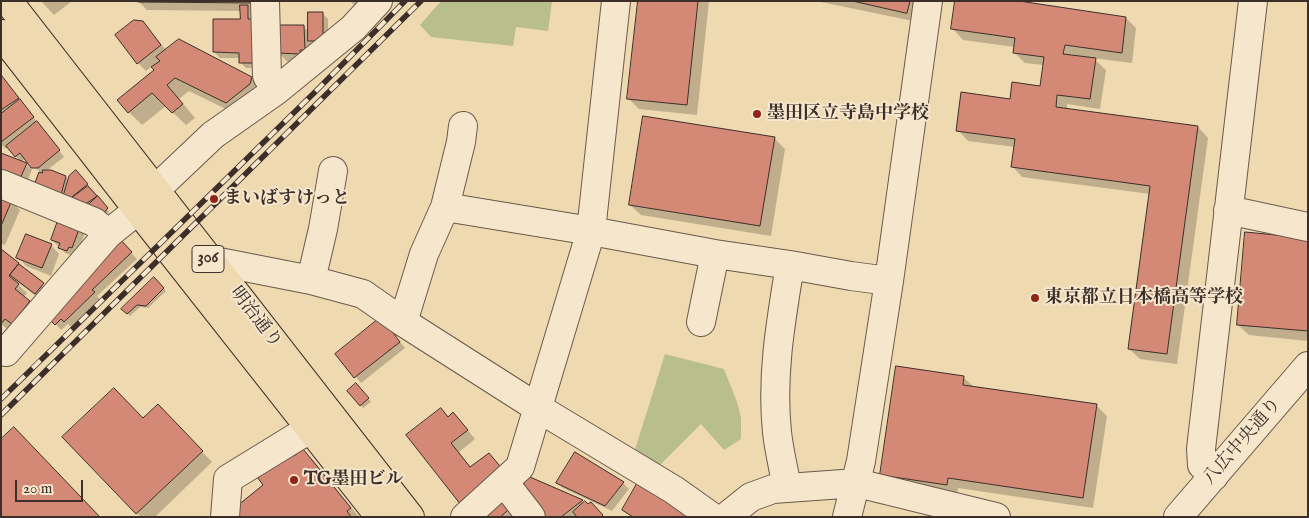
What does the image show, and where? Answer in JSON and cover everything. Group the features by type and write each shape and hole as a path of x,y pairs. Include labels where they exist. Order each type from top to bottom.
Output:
{"main road":[{"name":"明治通り","path":"8,1 146,200 312,430 380,517"},
{"name":"明治通り","path":"1,34 146,200 209,260 410,517"}],"street":[{"path":"265,1 267,76 277,90"},
{"path":"6,352 108,234 213,135 277,90 353,28 378,1"},
{"path":"465,517 520,467 591,231 616,1"},
{"path":"847,517 857,483 889,281 928,1"},
{"path":"1214,476 1202,465 1201,449 1253,1"},
{"path":"403,322 424,254 445,207 461,142 463,126"},
{"path":"311,280 324,229 333,170"},
{"path":"1,184 94,222 108,234"},
{"path":"445,207 716,254 790,264 851,276 889,281"},
{"path":"1228,210 1308,227"},
{"path":"701,322 716,254"},
{"path":"209,260 311,280 363,294 403,322 538,408 674,490 712,517"},
{"path":"787,488 777,433 776,408 778,339 790,264"},
{"name":"八広中央通り","path":"1178,517 1308,366"},
{"path":"225,517 228,479 298,436 312,430"},
{"path":"504,482 531,517"},
{"path":"726,517 751,497 773,489 857,483 996,517"}],"green space":[{"path":"441,1 552,1 548,31 516,27 513,46 431,37 420,25"},
{"path":"665,354 724,369 741,417 741,439 724,450 701,424 656,469 633,456"}],"building":[{"path":"256,1 256,3 138,2"},
{"path":"638,1 698,1 687,105 627,99"},
{"path":"853,1 910,1 907,13"},
{"path":"955,1 1019,1 1126,17 1122,53 1065,45 1063,54 1096,58 1090,99 1057,95 1056,107 1198,126 1167,354 1128,349 1150,186 1011,167 1015,139 956,131 961,92 1010,99 1012,82 1040,86 1044,57 1013,53 1015,38 951,29"},
{"path":"240,5 248,5 248,19 254,19 253,63 239,63 239,53 213,52 213,19 240,19"},
{"path":"308,12 323,12 323,41 308,41"},
{"path":"134,20 143,21 161,45 137,64 115,35"},
{"path":"273,25 304,25 305,50 300,50 300,54 277,53"},
{"path":"179,39 252,77 250,84 226,103 175,78 167,85 183,104 172,113 152,93 128,113 117,100 154,70 151,67 160,61 156,57"},
{"path":"1,77 19,98 1,110"},
{"path":"20,99 34,117 1,142 1,114"},
{"path":"643,116 775,137 760,226 629,205"},
{"path":"37,121 60,150 38,168 31,168 20,153 15,157 6,146"},
{"path":"1,153 27,163 19,181 1,174"},
{"path":"43,170 51,170 66,176 60,199 33,188 39,172 42,173"},
{"path":"76,170 88,184 67,201 63,196 69,176"},
{"path":"88,186 97,196 83,206 69,200"},
{"path":"1,196 12,200 1,226"},
{"path":"98,196 108,208 102,215 85,208"},
{"path":"60,215 81,224 72,248 69,247 67,251 58,248 60,243 51,240"},
{"path":"1245,232 1308,238 1308,331 1237,325"},
{"path":"26,234 52,244 42,268 16,258"},
{"path":"119,238 132,252 92,290 95,292 64,322 61,319 55,325 47,317"},
{"path":"1,249 19,263 9,276 19,284 15,289 30,301 12,324 5,319 1,324"},
{"path":"19,264 44,283 35,294 10,275"},
{"path":"154,277 164,288 146,306 137,305 127,314 121,309"},
{"path":"381,317 400,342 354,378 335,354"},
{"path":"896,366 964,376 963,385 1097,404 1083,498 948,478 947,485 880,475"},
{"path":"356,383 369,398 360,406 347,391"},
{"path":"114,388 143,418 158,404 203,451 136,514 62,437"},
{"path":"441,408 448,417 453,412 468,430 451,443 470,467 489,453 504,471 461,505 406,435"},
{"path":"14,427 100,517 1,517 1,439"},
{"name":"TG墨田ビル","path":"288,448 294,456 303,449 351,508 347,511 351,517 231,517 232,510 263,485 255,474"},
{"path":"575,452 624,482 605,506 556,483"},
{"path":"523,474 583,500 561,517 542,517 514,481"},
{"path":"638,482 695,517 633,517 622,510"},
{"path":"500,495 513,506 500,517 473,517"},
{"path":"585,501 588,504 591,502 603,515 601,517 577,517 573,512"}],"railway":[{"path":"1,399 314,93 405,1"},
{"path":"1,415 421,1"}],"place":[{"name":"墨田区立寺島中学校","path":"757,114"},
{"name":"まいばすけっと","path":"214,199"},
{"name":"東京都立日本橋高等学校","path":"1035,298"},
{"name":"TG墨田ビル","path":"294,480"}]}
